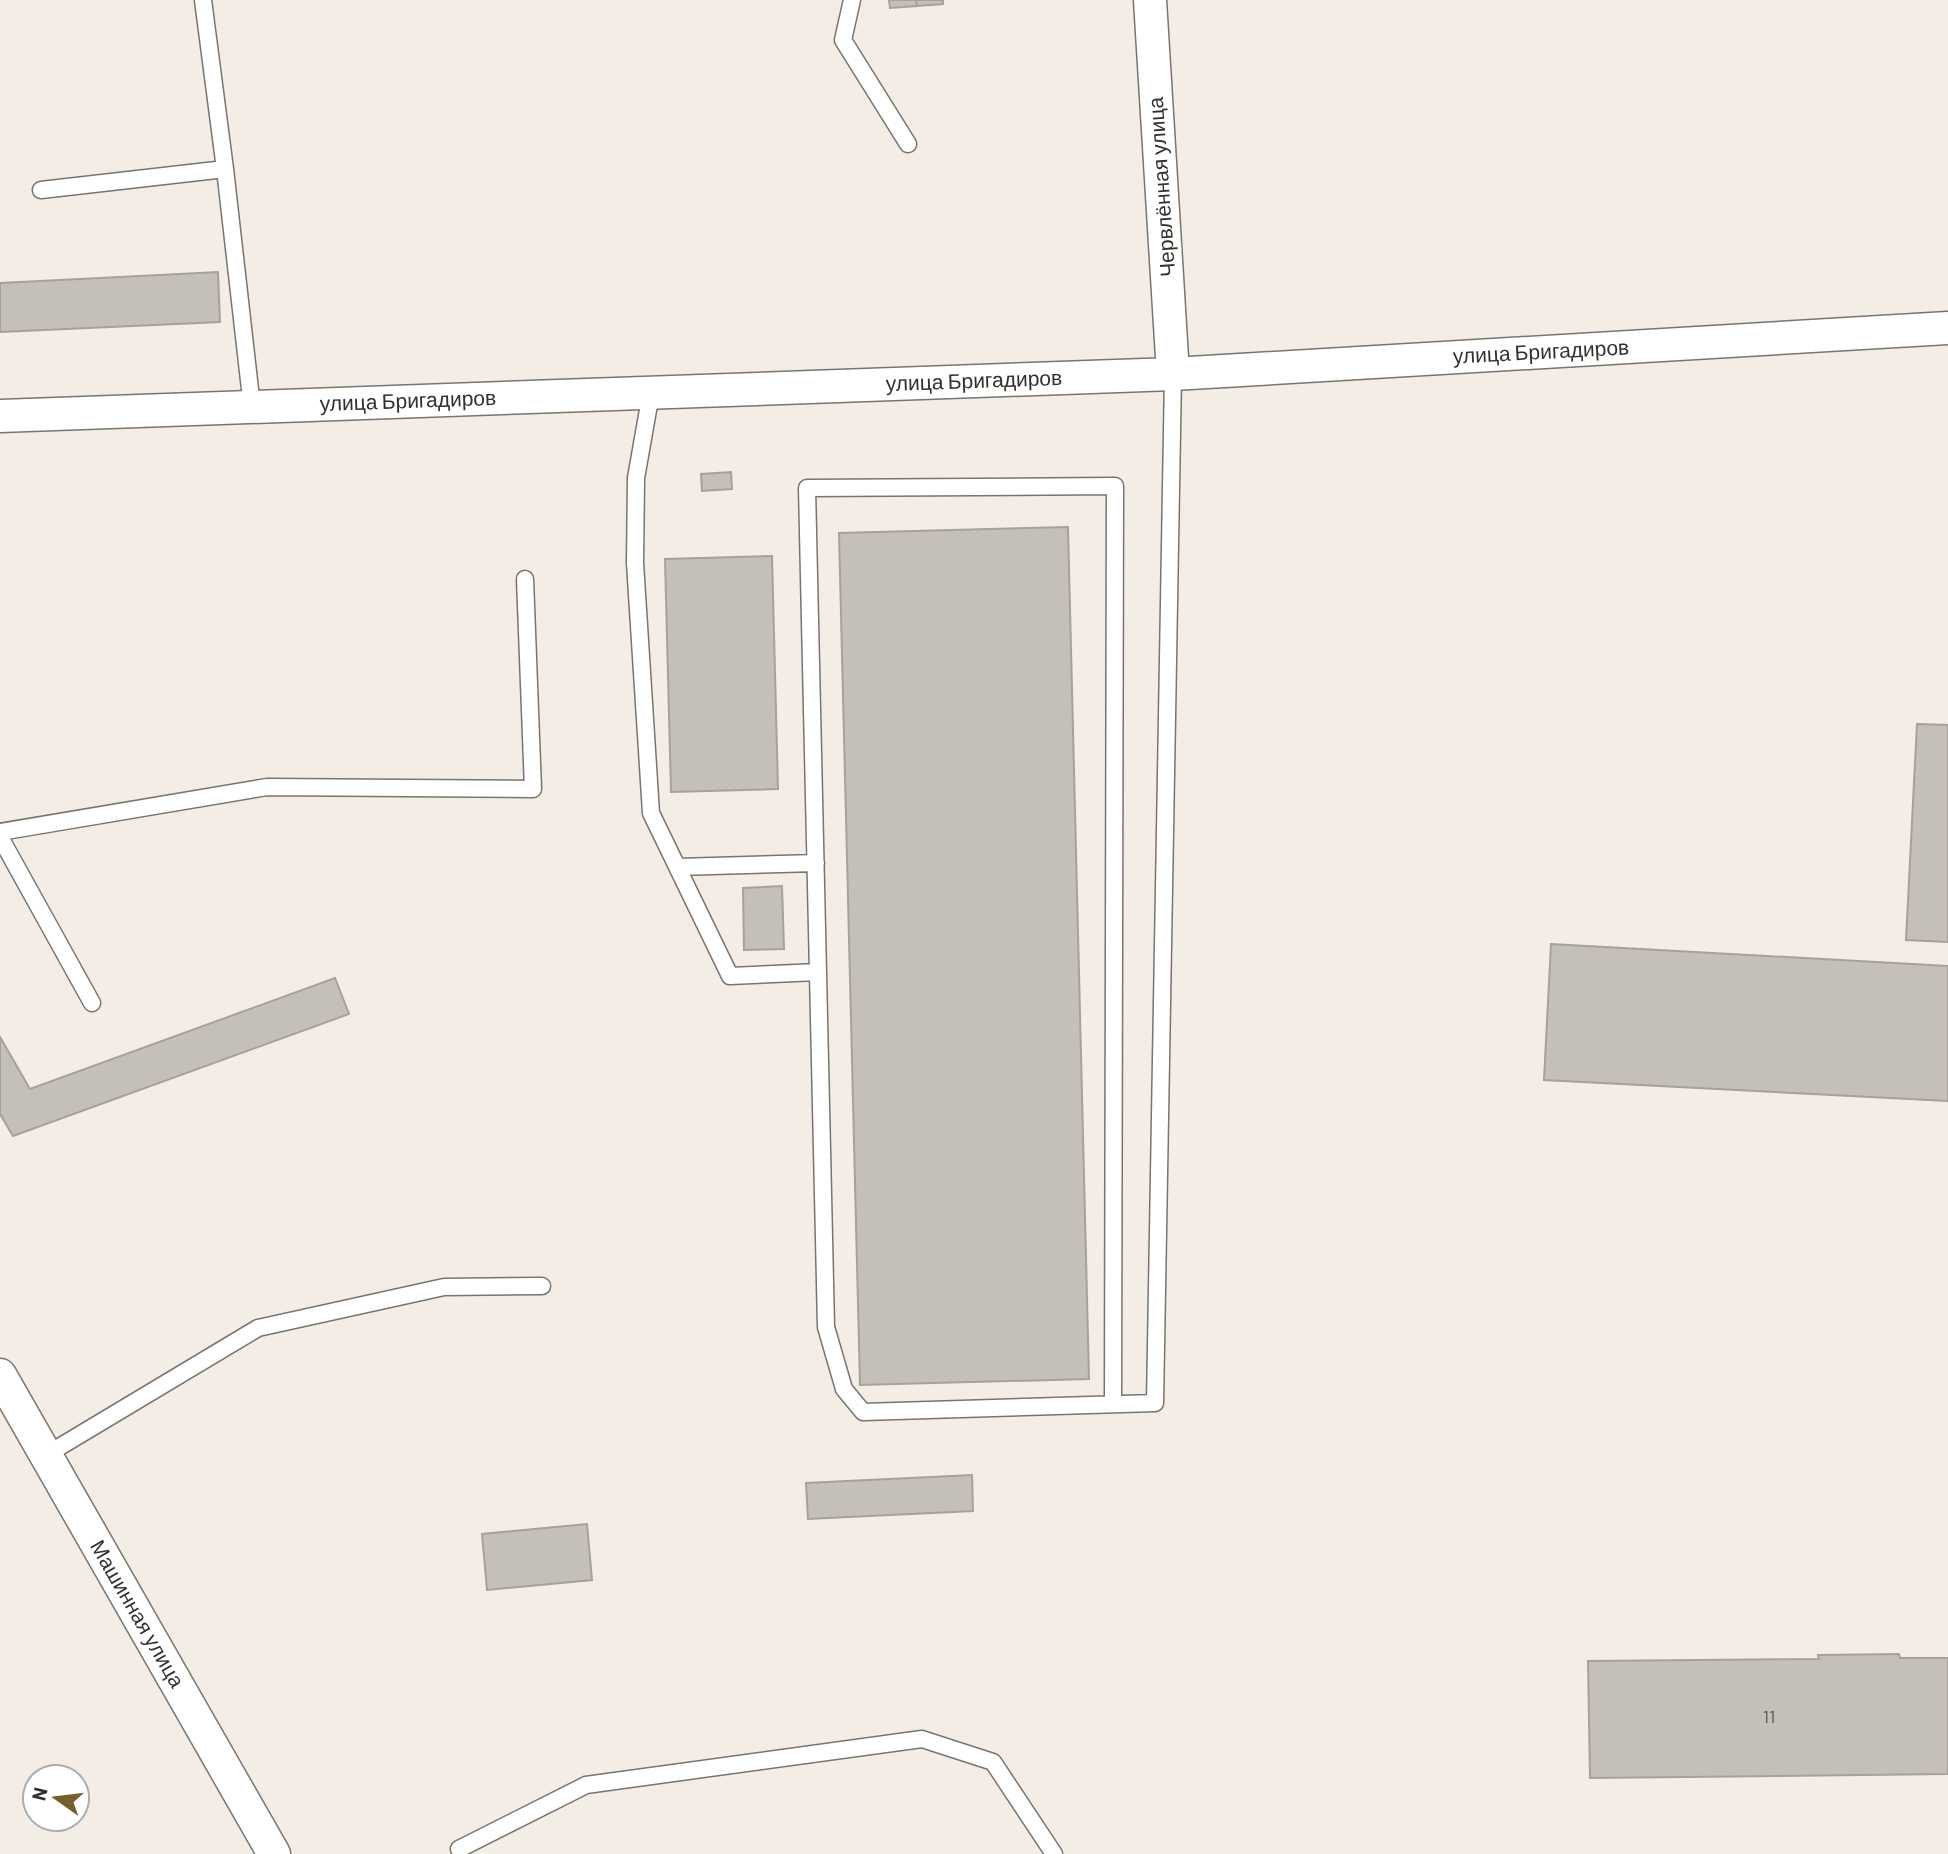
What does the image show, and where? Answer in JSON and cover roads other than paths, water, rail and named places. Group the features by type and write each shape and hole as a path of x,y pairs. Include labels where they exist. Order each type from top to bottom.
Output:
{"street":[{"name":"Червлённая улица","path":"1150,0 1173,374"},
{"name":"улица Бригадиров","path":"0,416 1173,374 1948,328"},
{"name":"Машинная улица","path":"0,1375 274,1854"}],"lane":[{"path":"203,0 252,407"},
{"path":"852,0 843,40 908,144"},
{"path":"41,190 225,169"},
{"path":"1113,1403 1115,486 807,488 826,1327 844,1388 863,1412 1155,1403 1173,374"},
{"path":"651,393 636,478 635,563 651,813 730,976 818,972"},
{"path":"92,1003 0,835 267,786 533,789 525,579"},
{"path":"678,867 816,863"},
{"path":"46,1455 258,1328 444,1287 542,1286"},
{"path":"459,1849 586,1785 922,1739 993,1762 1054,1854"}]}
